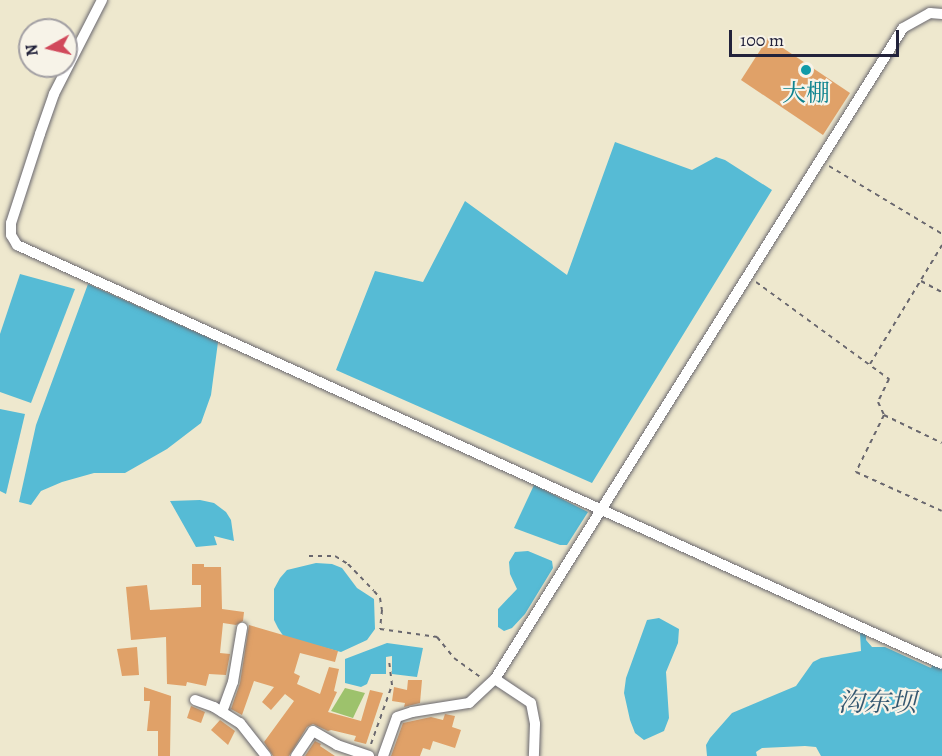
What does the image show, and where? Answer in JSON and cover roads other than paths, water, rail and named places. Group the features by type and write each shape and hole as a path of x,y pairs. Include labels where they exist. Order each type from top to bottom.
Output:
{"street":[{"path":"102,0 54,94 40,134 11,223 11,235 17,245 942,664"},
{"path":"383,756 397,717 412,712 470,703 493,681 602,511 903,28 930,13 942,14"},
{"path":"222,712 233,682 243,628"},
{"path":"493,681 531,703 535,724 534,756"},
{"path":"195,700 222,712 249,732 266,756"},
{"path":"296,756 313,731 337,745 368,756"}],"water":[{"path":"615,142 692,170 716,157 725,160 772,190 592,483 336,370 375,271 423,282 465,201 567,275"},
{"path":"20,274 75,289 31,403 0,392 0,334"},
{"path":"88,284 218,342 211,395 201,423 167,449 125,473 94,473 41,491 31,505 19,502 36,425"},
{"path":"0,409 25,414 6,494 0,491"},
{"path":"534,485 588,512 567,545 560,545 514,528"},
{"path":"200,500 214,503 226,512 231,520 234,541 214,536 217,545 196,547 170,501"},
{"path":"528,551 552,561 553,568 525,614 512,628 504,631 498,627 498,609 517,589 510,574 509,562 515,552"},
{"path":"316,563 332,564 342,568 357,588 374,599 375,629 367,640 341,652 284,637 274,620 274,589 280,578 287,570"},
{"path":"659,618 679,629 678,643 666,672 669,718 664,731 644,740 635,733 624,693 626,678 647,620"},
{"name":"沟东坝","path":"860,633 866,634 866,640 872,647 885,647 931,668 934,662 942,665 942,756 821,756 816,747 805,746 762,748 756,752 757,756 707,756 706,745 710,738 732,713 796,686 813,662 821,658 861,651"},
{"path":"387,643 423,648 417,677 392,674 392,656 386,657 386,674 371,674 367,684 361,687 345,683 345,659"}],"place":[{"name":"大棚","path":"806,70"}]}
